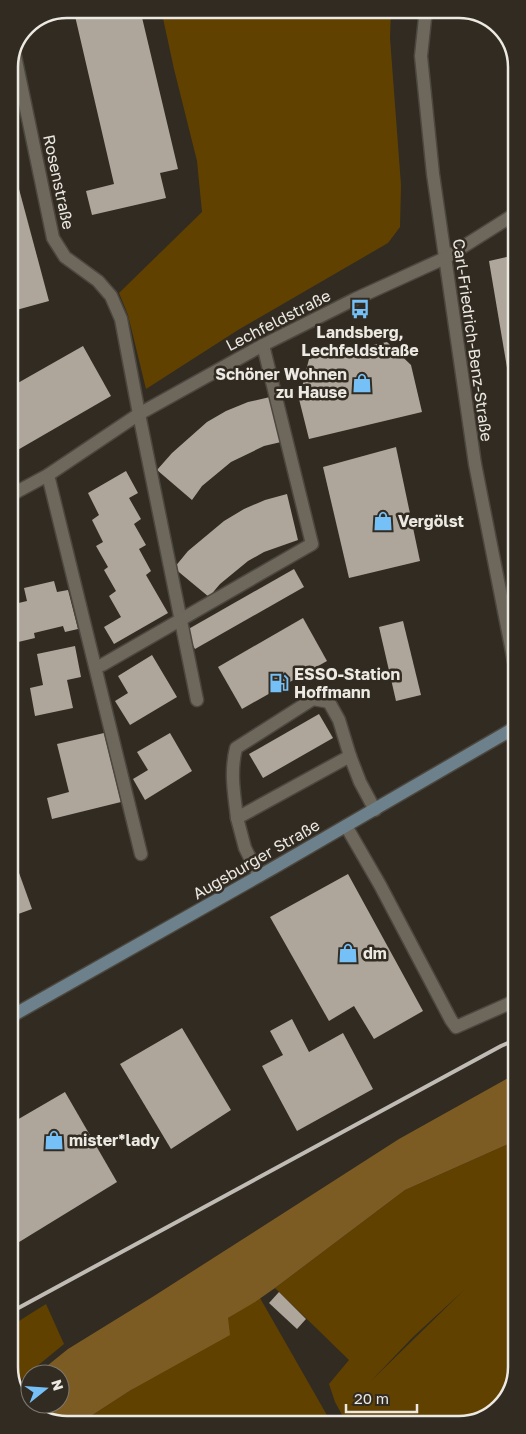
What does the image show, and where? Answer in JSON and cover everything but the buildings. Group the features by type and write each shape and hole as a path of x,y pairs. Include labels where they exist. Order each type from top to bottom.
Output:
{"main road":[{"name":"Augsburger Straße","path":"18,1012 508,733"}],"street":[{"name":"Carl-Friedrich-Benz-Straße","path":"425,18 421,56 444,258 475,464 508,631"},
{"name":"Rosenstraße","path":"18,70 53,238 65,257 98,281 111,296 121,319 197,700"},
{"name":"Lechfeldstraße","path":"18,492 48,475 140,414 263,345 355,299 444,258 508,219"},
{"path":"102,665 312,544 263,345"},
{"path":"48,475 141,854"},
{"path":"260,876 245,848 237,818 233,780 233,763 236,748 314,699 329,702 338,720 360,782 375,810"},
{"path":"237,818 350,756"},
{"path":"346,826 456,1027 508,1004"}],"shaded area":[{"path":"163,18 391,18 390,38 401,185 400,227 388,243 238,330 146,389 128,315 119,293 202,212 197,161"},
{"path":"508,1078 508,1144 405,1190 275,1288 228,1318 230,1335 131,1390 91,1416 57,1416 51,1414 70,1414 70,1364 49,1364 68,1349 399,1139"},
{"path":"508,1144 508,1374 502,1392 487,1408 466,1416 343,1416 335,1402 329,1384 349,1360 275,1288 405,1190","holes":["464,1290 371,1381 413,1337"]},
{"path":"260,1298 327,1416 91,1416 131,1390 228,1318"},
{"path":"46,1304 64,1344 40,1364 20,1364 19,1381 18,1322"}],"railway":[{"path":"18,1308 508,1043"}],"place":[{"name":"Landsberg, Lechfeldstraße","path":"360,309"},
{"name":"Schöner Wohnen zu Hause","path":"362,383"},
{"name":"Vergölst","path":"383,521"},
{"name":"ESSO-Station Hoffmann","path":"279,683"},
{"name":"dm","path":"348,953"},
{"name":"mister*lady","path":"54,1140"}]}
